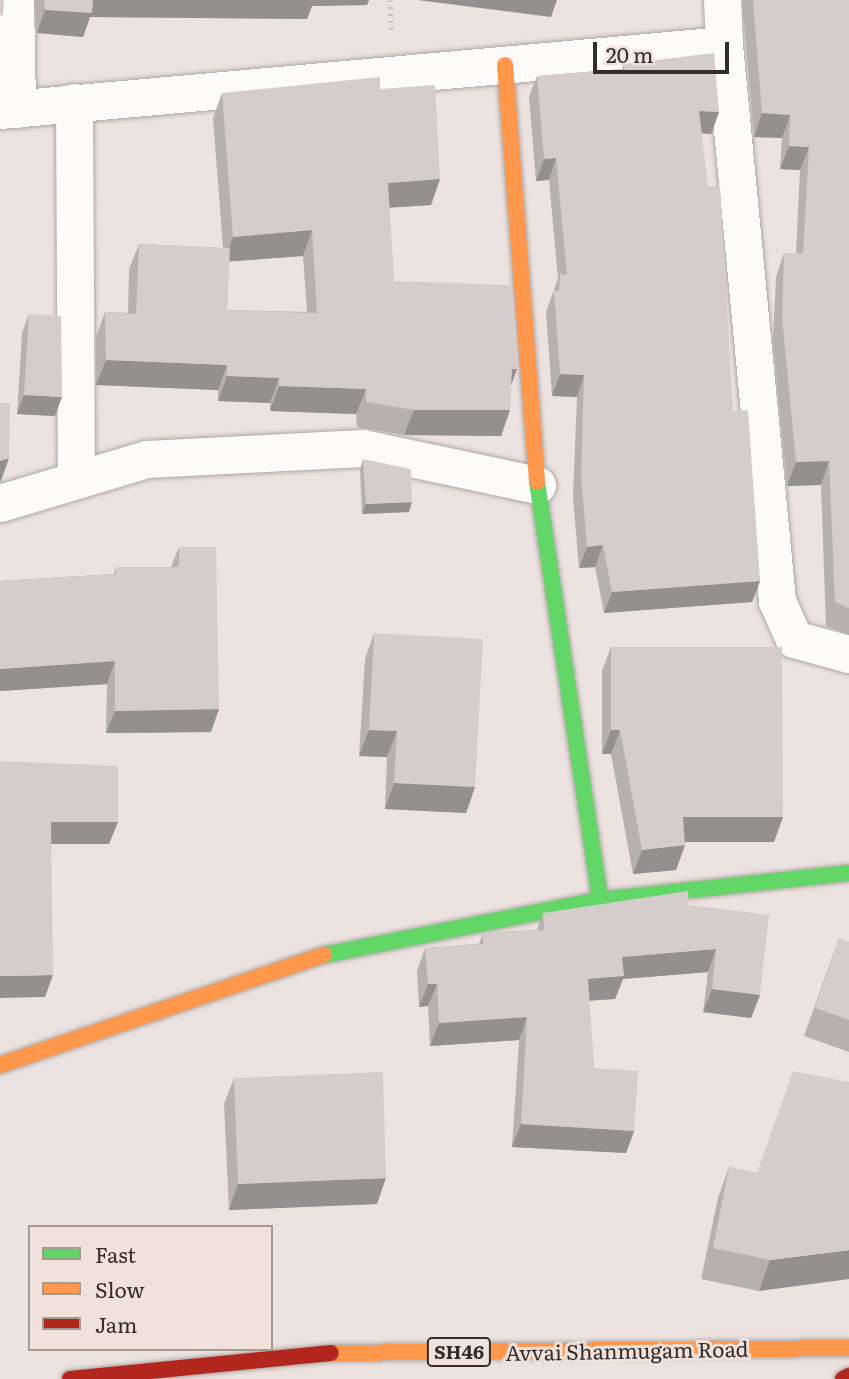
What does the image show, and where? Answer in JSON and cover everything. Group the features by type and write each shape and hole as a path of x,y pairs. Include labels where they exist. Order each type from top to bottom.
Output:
{"street":[{"path":"15,0 8,110 724,45"},
{"path":"722,0 776,601 794,639 849,654"},
{"path":"505,65 537,485 600,900"},
{"path":"74,102 76,479"},
{"path":"0,503 147,459 363,448 537,485"},
{"path":"0,1065 324,955 600,900 849,873"},
{"name":"Avvai Shanmugam Road","path":"70,1379 289,1353 849,1348"},
{"path":"843,1379 849,1376"}],"building":[{"path":"0,0 4,0 3,16 0,15"},
{"path":"44,0 93,0 92,13 45,10"},
{"path":"753,0 849,0 849,608 835,602 829,461 796,462 782,317 784,253 803,253 809,147 789,146 790,115 762,113"},
{"path":"714,53 719,112 699,111 708,186 720,186 733,411 748,410 760,581 612,592 603,545 587,547 581,475 584,375 560,374 554,291 559,291 560,274 567,275 556,158 544,159 537,76 624,69 624,64"},
{"path":"380,77 380,89 435,85 440,179 388,183 394,281 511,285 517,369 512,369 510,410 414,410 366,402 366,389 279,386 279,378 227,376 227,365 106,360 105,312 136,314 139,244 230,248 227,310 317,313 312,230 233,237 222,93"},
{"path":"29,314 61,316 62,397 24,395"},
{"path":"0,403 10,403 9,458 0,461"},
{"path":"363,459 411,469 412,502 366,504"},
{"path":"179,547 216,547 219,709 115,711 115,661 0,669 0,581 116,574 116,567 179,567"},
{"path":"374,633 483,639 475,787 394,783 397,731 369,730"},
{"path":"611,647 782,647 783,817 683,817 685,845 642,850 620,730 611,730"},
{"path":"0,761 118,766 118,822 51,822 53,975 0,976"},
{"path":"688,891 689,905 769,915 760,995 712,989 716,949 622,957 624,976 588,979 594,1068 638,1071 634,1131 521,1124 527,1017 439,1023 437,984 428,984 425,948 483,944 483,933 544,930 543,913"},
{"path":"839,938 849,942 849,1020 815,1008"},
{"path":"793,1071 849,1082 849,1250 770,1260 713,1248 729,1167 757,1173"},
{"path":"383,1072 386,1178 238,1184 234,1078"}],"traffic: fast":[{"path":"537,482 600,900"},
{"path":"324,955 600,900 849,873"}],"traffic: slow":[{"path":"505,65 537,482"},
{"path":"0,1065 324,955"},
{"path":"331,1353 849,1348"}],"traffic: jam":[{"path":"70,1379 331,1353"},
{"path":"843,1379 849,1376"}]}
